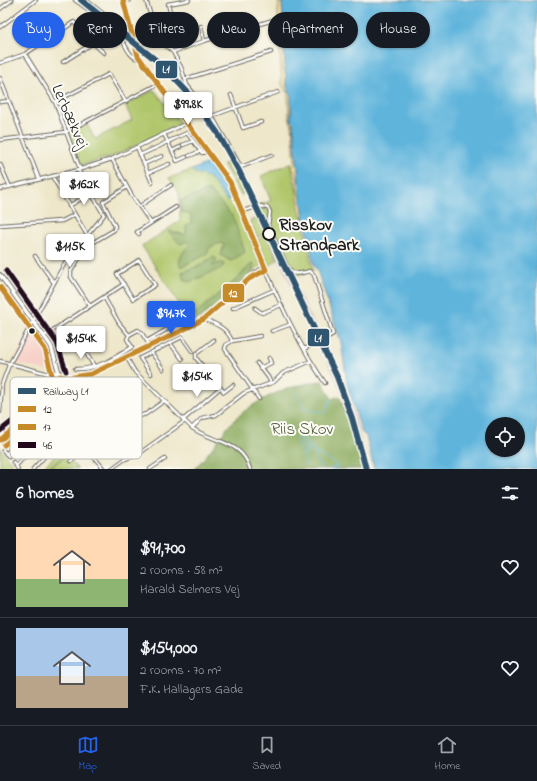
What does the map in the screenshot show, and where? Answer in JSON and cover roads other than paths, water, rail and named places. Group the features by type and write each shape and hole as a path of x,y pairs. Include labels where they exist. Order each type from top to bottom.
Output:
{"street":[{"path":"0,9 12,0"},
{"path":"0,27 36,0"},
{"path":"75,0 115,31 131,54 135,58 140,59"},
{"path":"86,0 101,12"},
{"path":"130,0 123,1 132,37 140,59 209,150 230,182 281,305 310,361 325,383"},
{"path":"146,0 150,12"},
{"path":"180,49 168,4 189,0"},
{"path":"0,63 25,54 73,23"},
{"path":"201,26 204,41"},
{"path":"173,52 207,40"},
{"path":"63,62 85,48"},
{"path":"98,48 104,53"},
{"path":"168,48 173,52 190,89 212,116 240,167 272,155"},
{"path":"185,79 270,52"},
{"name":"Lerbækvej","path":"25,54 55,102 79,169 104,214 87,235"},
{"path":"55,102 109,74 126,102"},
{"path":"0,78 39,180"},
{"path":"0,140 66,132 158,84"},
{"path":"212,116 278,92"},
{"path":"231,95 243,128 261,122"},
{"path":"0,102 9,101"},
{"path":"0,188 39,180 112,160 188,123"},
{"path":"140,155 187,133 200,151"},
{"path":"164,134 177,160 200,151 204,153 209,150"},
{"path":"172,151 193,140"},
{"path":"137,147 152,183"},
{"path":"144,164 162,156"},
{"path":"112,160 150,223"},
{"path":"0,164 10,187"},
{"path":"148,173 170,164"},
{"path":"0,412 2,384 10,364 66,261 87,235 52,176"},
{"path":"140,206 171,185"},
{"path":"90,306 72,277 70,271 87,246 115,228 102,202 127,187"},
{"path":"69,206 91,193"},
{"path":"243,211 260,206 268,208 270,212 268,225 289,270 293,273 299,274 310,271 316,278 333,334 323,340"},
{"path":"139,234 138,232 150,223 176,207"},
{"path":"0,225 62,221 74,215"},
{"path":"35,256 54,283"},
{"path":"138,260 155,284 133,298 124,284 117,274 138,260"},
{"path":"74,377 91,374 139,352 204,319 265,268"},
{"path":"0,274 53,351 57,365 57,376"},
{"path":"44,336 124,284"},
{"path":"233,308 274,290"},
{"path":"104,297 119,322 129,335"},
{"path":"254,308 262,313 281,305"},
{"path":"147,341 188,317"},
{"path":"204,319 218,325 228,332 232,342"},
{"path":"272,331 289,325 290,322"},
{"path":"75,369 86,370 117,357 132,347 127,340 129,335 138,330 150,346"},
{"path":"259,399 225,349 226,345 232,342 260,336"},
{"path":"142,356 182,337 192,351"},
{"path":"94,366 86,353 85,347 99,338"},
{"path":"214,340 195,356 202,368 206,369 224,392 233,385"},
{"path":"170,343 182,358"},
{"path":"304,349 316,343"},
{"path":"139,352 142,356 140,358 151,374"},
{"path":"151,352 163,369"},
{"path":"126,358 132,369 140,377"},
{"path":"260,368 271,363 269,358"},
{"path":"0,361 62,377"},
{"path":"192,428 202,418 216,415 240,395 271,384 283,373 310,361"},
{"path":"257,363 268,376 271,384"},
{"path":"274,376 276,381"},
{"path":"142,379 192,428 199,433 237,448 247,459 250,469"},
{"path":"142,451 184,420 207,400 208,397 220,388"},
{"path":"142,415 164,401"},
{"path":"0,440 10,433"},
{"path":"3,450 9,457"},
{"path":"6,454 10,450"},
{"path":"13,462 17,467 24,459"},
{"path":"32,469 42,459"},
{"path":"96,459 104,469"},
{"path":"111,469 125,459"},
{"path":"150,469 165,459"}],"water":[{"path":"282,0 537,0 537,469 374,469 366,436 362,433 347,384 341,342 317,270 314,266 301,200 293,123 291,120 291,96 287,87 284,48 358,48 358,12 283,12"},
{"path":"212,161 231,199 230,201 227,201 210,178 193,172 192,170"}],"waterway":[{"path":"296,391 304,408 325,413 331,399"},
{"path":"296,441 298,438 306,441 315,452"},
{"path":"296,445 306,441"},
{"path":"298,449 308,444"},
{"path":"300,453 312,447"},
{"path":"301,456 312,450"},
{"path":"322,469 314,456 315,452 333,462 340,469"},
{"path":"305,455 305,466"},
{"path":"329,469 338,467"}],"rail line":[{"name":"L1","path":"81,0 162,65 192,97 217,132 239,171 337,377 352,418 366,469"}],"place":[{"name":"Risskov Strandpark","path":"269,234"}],"park label":[{"name":"Riis Skov","path":"302,428"}]}
